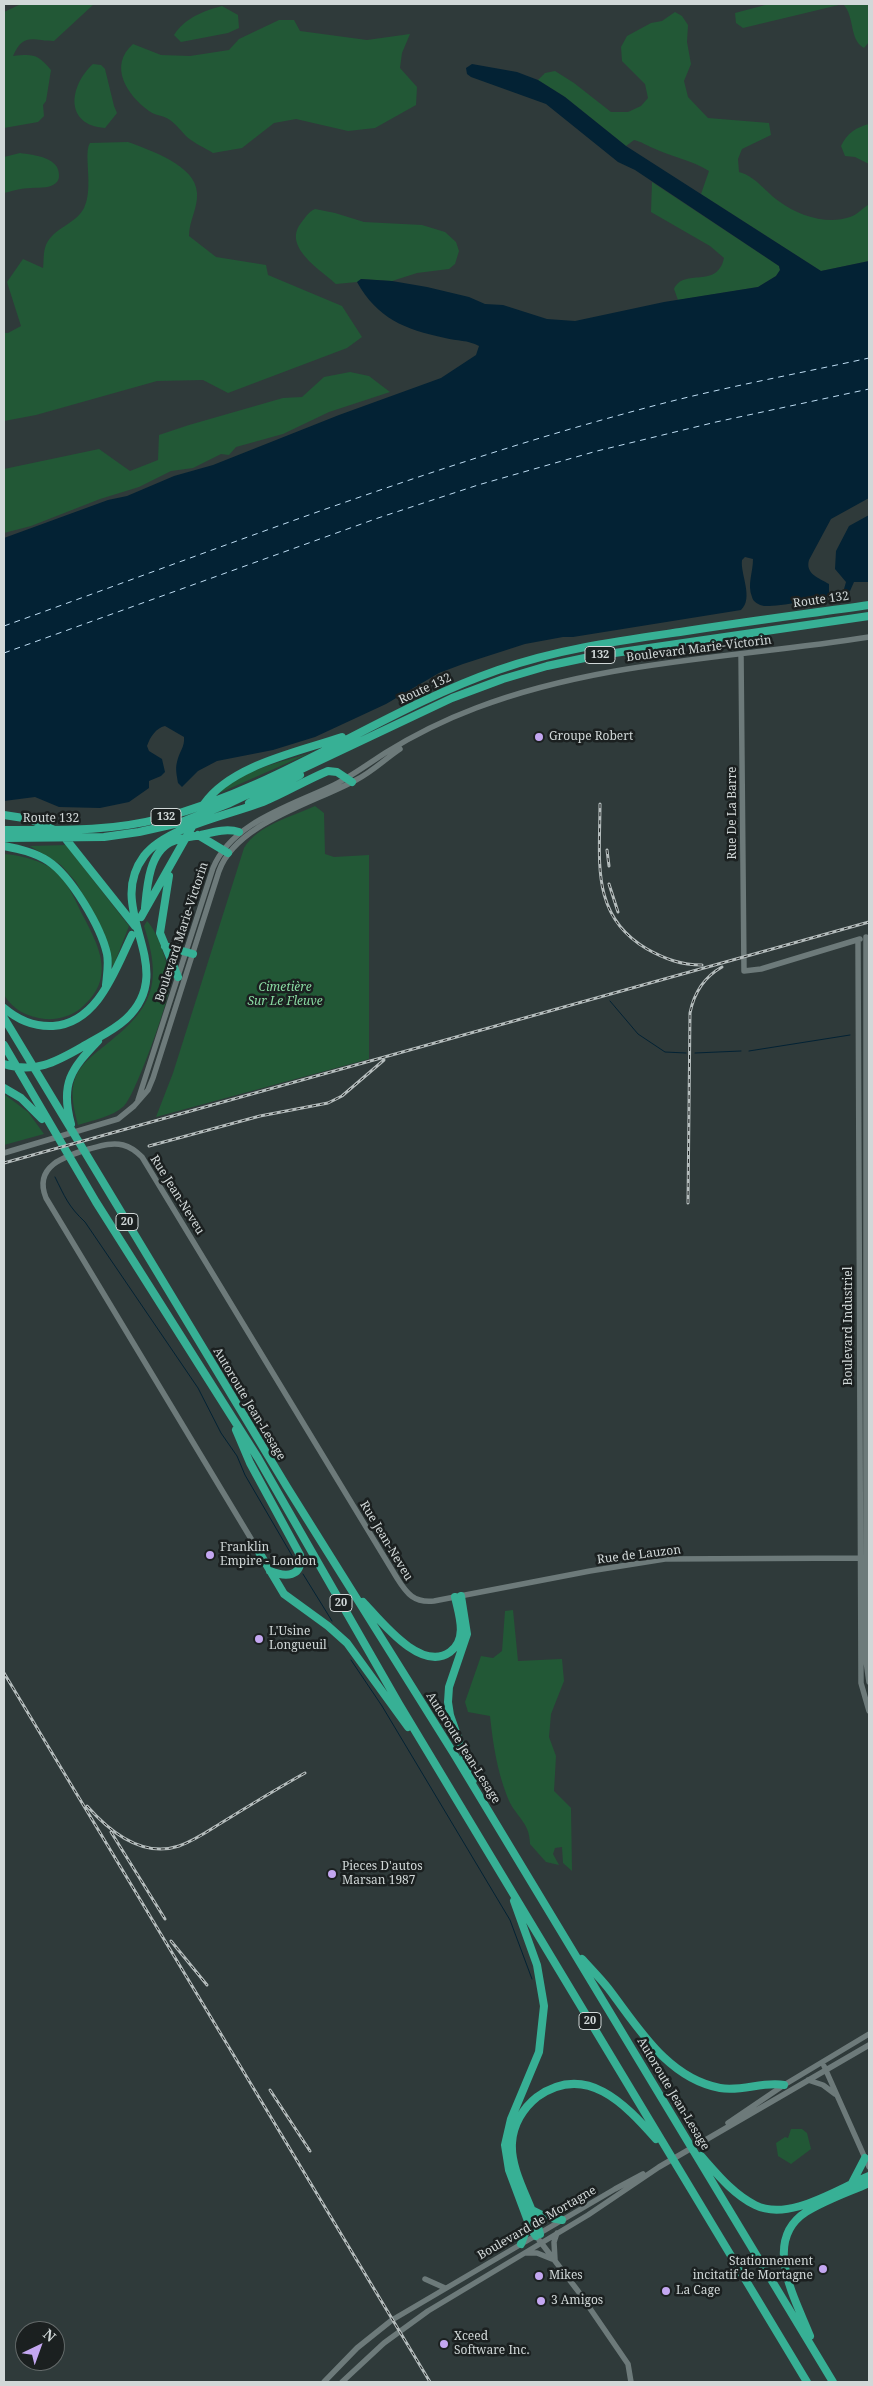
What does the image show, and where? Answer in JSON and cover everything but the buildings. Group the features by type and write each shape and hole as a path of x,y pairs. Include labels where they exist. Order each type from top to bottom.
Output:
{"highway":[{"name":"Route 132","path":"4,830 96,829 137,824 176,814 271,776 479,677 555,652 609,642 869,605"},
{"name":"Route 132","path":"4,840 76,839 139,832 190,819 236,800 476,688 559,663 869,616"},
{"path":"239,832 232,830 198,835 172,842 158,854 152,870 143,914 172,866 179,851 201,810 214,792 229,779 245,770 365,730"},
{"path":"230,814 383,731"},
{"path":"4,1064 26,1068 45,1066 58,1061 104,1035 130,1015 140,1000 145,986 146,959 135,926 131,901 136,871 145,854 168,836 265,801 328,771 335,771 345,779"},
{"path":"4,815 36,821 62,835 81,856 135,926"},
{"path":"198,835 225,852"},
{"path":"4,846 23,850 43,858 72,883 105,947 108,963 106,985"},
{"path":"172,866 160,930 178,977"},
{"path":"4,1008 13,1015 30,1023 45,1026 63,1024 77,1018 89,1010 106,985 132,935"},
{"path":"165,946 189,953"},
{"name":"Autoroute Jean-Lesage","path":"4,1018 347,1584 478,1793 833,2382"},
{"path":"71,1129 66,1103 69,1079 80,1060 104,1035"},
{"path":"4,1045 53,1132"},
{"path":"4,1088 24,1101 53,1132"},
{"name":"Autoroute Jean-Lesage","path":"53,1132 281,1496 426,1748 807,2382"},
{"path":"227,1410 250,1463 300,1555 300,1566 292,1574 283,1576 270,1571"},
{"path":"256,1547 286,1597 330,1628 352,1648 402,1720 426,1748"},
{"path":"347,1584 394,1635 428,1657 437,1657 448,1653 459,1641 461,1625 458,1597"},
{"path":"458,1597 467,1634 449,1687 448,1702 450,1715 478,1793"},
{"path":"511,1890 522,1927 537,1965 544,2006 538,2052 511,2120 505,2141 509,2170 529,2223 539,2237"},
{"path":"570,1946 606,1986 659,2054 684,2074 706,2084 723,2088 748,2088 774,2083 784,2085"},
{"path":"539,2237 532,2210 514,2161 513,2139 518,2122 524,2111 536,2098 552,2089 565,2085 581,2085 605,2092 632,2112 668,2152"},
{"path":"690,2145 736,2192 754,2204 770,2210 783,2211 797,2207 869,2176"},
{"path":"852,2183 865,2158"},
{"path":"818,2356 786,2271 783,2256 785,2240 793,2225 805,2212 869,2183"},
{"path":"532,2210 546,2217 562,2220"},
{"path":"521,2244 529,2223"}],"street":[{"name":"Boulevard Marie-Victorin","path":"225,852 251,831 345,779 421,732 494,701 567,680 629,668 869,637"},
{"name":"Rue De La Barre","path":"741,654 744,971 769,967 858,940"},
{"name":"Boulevard Marie-Victorin","path":"4,1153 115,1120 126,1114 152,1081 213,868 239,832 345,779"},
{"path":"858,940 867,937"},
{"name":"Boulevard Industriel","path":"867,937 867,1609 861,1683 869,1711"},
{"name":"Boulevard Industriel","path":"858,940 860,1608 869,1682"},
{"name":"Boulevard Marie-Victorin","path":"138,1100 178,977 189,953"},
{"path":"858,1028 866,1028"},
{"path":"858,1047 866,1047"},
{"path":"858,1089 866,1089"},
{"path":"858,1132 866,1132"},
{"name":"Rue Jean-Neveu","path":"256,1547 46,1198 42,1187 44,1177 50,1167 62,1158 113,1144 128,1146 142,1157 397,1578 408,1595 417,1600"},
{"path":"858,1161 866,1161"},
{"path":"858,1179 866,1180"},
{"path":"859,1334 866,1333"},
{"path":"860,1526 867,1525"},
{"name":"Rue de Lauzon","path":"417,1600 429,1602 590,1571 666,1559 867,1558"},
{"path":"860,1608 867,1609"},
{"name":"Boulevard de Mortagne","path":"706,2139 784,2085 869,2034"},
{"name":"Boulevard de Mortagne","path":"324,2382 367,2339 388,2323 521,2244 557,2233 659,2167 869,2045"},
{"path":"822,2062 869,2167"},
{"path":"808,2080 823,2085 837,2096"},
{"name":"Boulevard de Mortagne","path":"342,2382 384,2343 433,2308 523,2253 539,2237 562,2220 622,2185 659,2167"},
{"path":"555,2262 554,2242 557,2233"},
{"path":"539,2237 628,2364 631,2382"},
{"path":"523,2253 539,2253 555,2262"},
{"path":"425,2279 445,2288"}],"green space":[{"path":"21,4 94,4 54,41 34,39 25,41 17,48 13,56 35,56 51,70 46,101 43,105 44,116 38,122 4,128 4,12"},
{"path":"769,4 843,4 743,28 736,23 735,13"},
{"path":"843,4 869,4 869,42 864,48 856,39 847,9"},
{"path":"222,6 238,15 239,28 228,33 181,42 174,35 183,24 195,16"},
{"path":"675,12 682,16 688,25 687,42 691,64 684,81 688,97 708,118 769,123 771,135 742,149 738,159 739,172 751,177 788,207 814,218 832,220 850,217 869,204 869,261 821,271 701,194 709,171 696,164 634,140 626,146 565,97 538,80 545,73 555,71 574,83 611,112 628,112 641,106 648,98 645,84 622,61 621,47 627,36 651,23 662,21"},
{"path":"279,20 294,20 300,31 367,40 410,34 402,53 400,68 417,87 416,105 375,128 348,131 296,119 274,123 242,148 213,153 187,137 168,118 149,111 134,97 123,80 121,71 122,61 133,44 161,55 190,56 229,50 239,39"},
{"path":"93,64 101,65 105,69 117,113 105,128 82,120 77,112 75,103 75,93 79,83"},
{"path":"869,124 869,164 855,157 845,156 841,146 846,137 856,129"},
{"path":"128,142 170,160 189,174 195,183 197,199 189,236 216,257 266,265 268,275 342,306 362,337 347,348 228,393 203,380 157,381 36,415 4,421 4,333 8,333 21,326 7,282 23,259 43,268 44,251 49,239 76,218 84,208 88,191 88,148 90,143"},
{"path":"20,153 39,156 51,161 58,170 58,181 48,187 24,188 4,193 4,157"},
{"path":"652,182 779,266 780,270 776,276 758,287 678,300 674,289 679,283 685,279 708,276 715,273 720,268 724,258 710,246 651,212"},
{"path":"315,209 364,222 422,225 445,232 456,242 459,251 455,264 449,269 417,273 392,281 361,279 357,282 336,284 313,265 296,241 296,232 301,223"},
{"path":"350,372 369,376 390,392 329,412 283,434 236,447 229,455 221,454 193,468 171,471 139,487 100,499 31,526 4,533 4,469 99,449 130,471 158,460 159,435 283,398 302,397 324,377"},
{"path":"310,753 217,794 237,779 249,773"},
{"name":"Cimetière Sur Le Fleuve","path":"315,806 324,813 325,854 334,857 369,855 369,1059 156,1117 173,1073 244,848 250,840 266,828"},
{"path":"66,845 129,926 113,967 104,933 76,882 61,865 30,846"},
{"path":"4,854 32,859 54,870 68,886 94,937 101,961 102,973 99,985 92,997 81,1008 69,1015 50,1019 33,1017 16,1009 4,995"},
{"path":"147,921 155,933 166,960 170,984 158,1027 136,1085 124,1106 108,1116 78,1125 73,1094 76,1076 90,1058 136,1017 150,992 153,978 150,946 144,926"},
{"path":"4,1094 28,1112 44,1134 4,1145"},
{"path":"513,1610 518,1661 562,1659 564,1681 551,1714 549,1737 556,1756 554,1791 571,1808 572,1871 563,1863 562,1847 555,1848 553,1854 559,1865 546,1862 530,1844 525,1824 510,1803 504,1786 496,1757 490,1716 468,1712 465,1702 481,1656 493,1658 502,1651 505,1611"},
{"path":"791,2129 802,2129 807,2133 811,2149 791,2164 778,2156 776,2143 785,2137 788,2138"}],"water":[{"path":"472,64 517,72 538,80 565,97 626,146 821,271 869,261 869,498 831,519 809,560 808,565 811,572 829,584 829,595 787,604 764,606 758,604 753,599 750,588 753,559 745,557 742,560 742,566 747,593 745,605 741,610 525,644 439,673 386,704 315,737 273,750 217,761 198,771 182,787 178,783 176,767 184,744 184,737 165,726 154,733 147,746 149,751 162,759 165,772 161,776 149,781 149,788 129,802 100,808 59,807 35,797 4,801 4,538 108,500 127,496 174,476 213,465 339,415 441,378 476,355 479,346 475,344 417,331 383,314 365,295 357,282 361,279 392,281 427,287 469,297 485,304 503,305 547,319 575,321 664,302 758,287 776,276 780,270 779,266 635,170 618,162 546,104 471,77 467,74 466,68"},
{"path":"869,515 869,582 854,582 850,591 844,589 846,582 835,569 836,551 849,526"}],"waterway":[{"path":"610,1001 638,1034 665,1052 686,1053"},
{"path":"749,1051 850,1035"},
{"path":"695,1053 741,1051"},
{"path":"55,1177 64,1196 85,1222 198,1388 221,1433 237,1456 245,1475 294,1559"},
{"path":"303,1574 332,1621"},
{"path":"351,1660 382,1706 510,1920 532,1979"}],"ferry route":[{"path":"4,626 398,484 557,433 667,402 869,358"},
{"path":"4,653 378,518 478,485 597,451 716,422 869,389"}],"railway":[{"path":"600,804 599,846 602,885 607,904 616,920 629,936 654,953 680,963 702,965"},
{"path":"607,850 609,866"},
{"path":"609,884 618,912"},
{"path":"4,1163 869,922"},
{"path":"688,1203 690,1013 694,999 701,986 722,967"},
{"path":"149,1146 260,1116 328,1103 342,1096 384,1060"},
{"path":"4,1673 430,2382"},
{"path":"87,1806 106,1825 128,1840 140,1845 166,1849 185,1844 197,1838 305,1773"},
{"path":"111,1832 165,1919"},
{"path":"171,1941 207,1985"},
{"path":"270,2090 310,2151"}],"place":[{"name":"Groupe Robert","path":"539,737"},
{"name":"Franklin Empire - London","path":"210,1555"},
{"name":"L'Usine Longueuil","path":"259,1639"},
{"name":"Pieces D'autos Marsan 1987","path":"332,1874"},
{"name":"Stationnement incitatif de Mortagne","path":"823,2269"},
{"name":"Mikes","path":"539,2276"},
{"name":"La Cage","path":"666,2291"},
{"name":"3 Amigos","path":"541,2301"},
{"name":"Xceed Software Inc.","path":"444,2344"}]}
